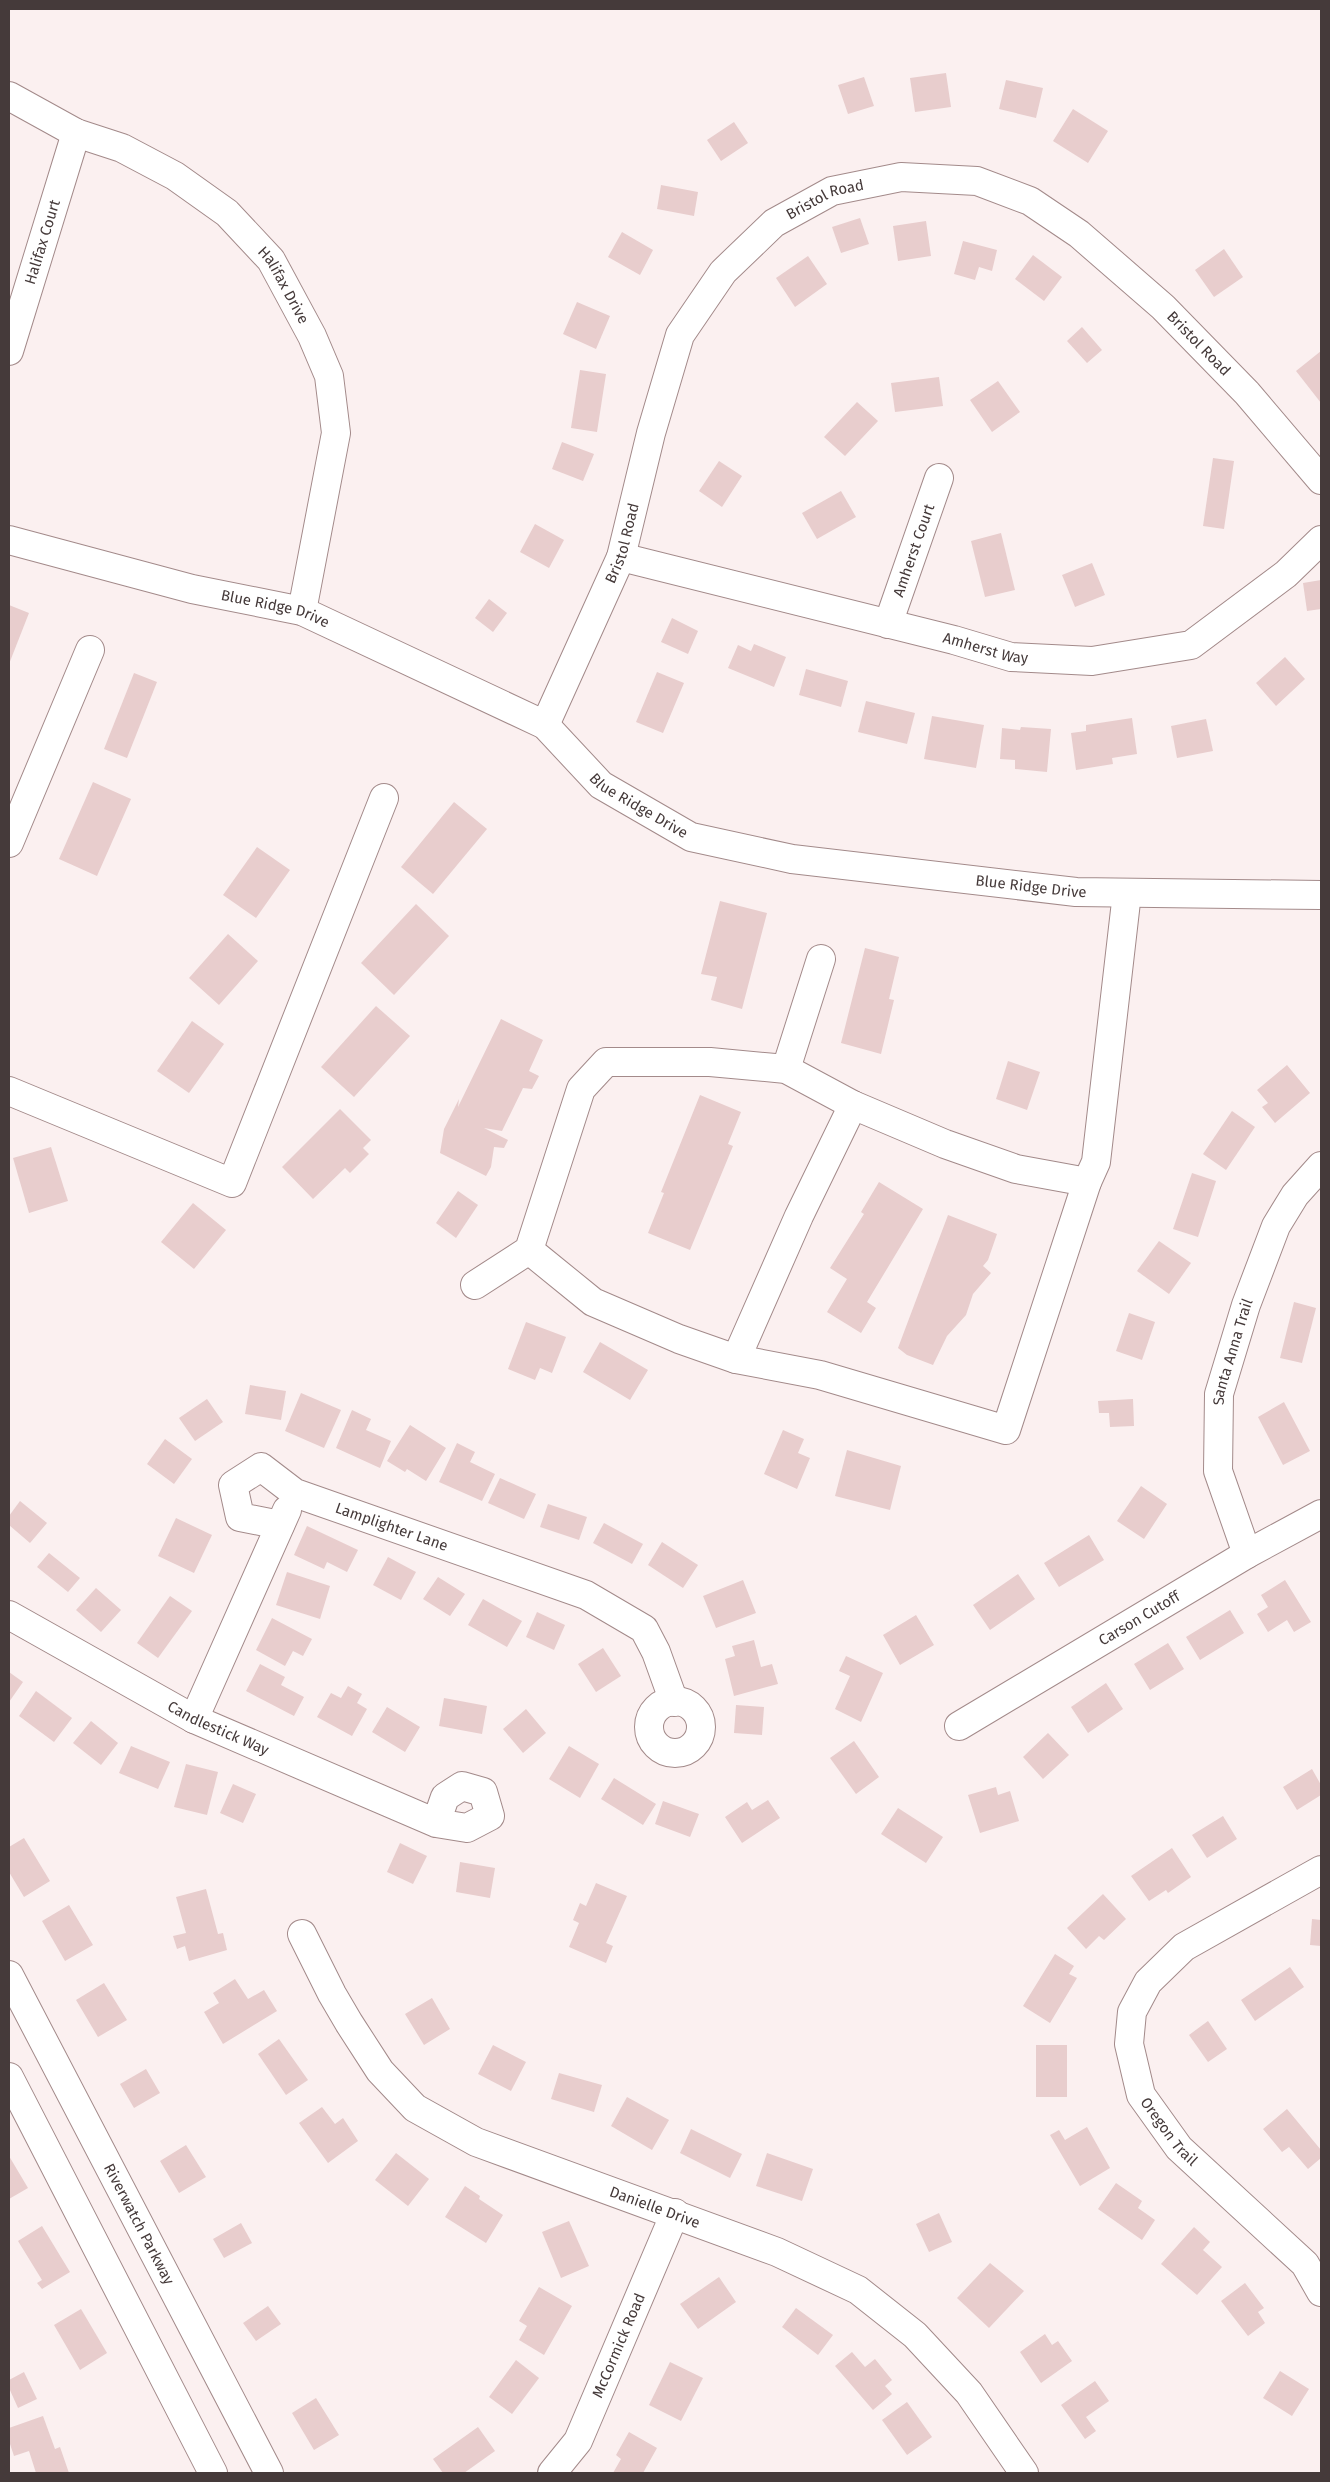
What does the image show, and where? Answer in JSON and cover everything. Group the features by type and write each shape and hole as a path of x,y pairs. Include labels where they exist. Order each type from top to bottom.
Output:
{"street":[{"name":"Halifax Drive","path":"9,96 76,133 122,148 175,176 226,213 271,260 312,336 329,376 336,433 302,611"},
{"name":"Halifax Court","path":"9,352 76,133"},
{"name":"Bristol Road","path":"545,725 622,556 651,433 680,335 723,272 774,223 832,191 901,177 977,181 1030,201 1079,234 1163,307 1248,393 1321,480"},
{"name":"Amherst Court","path":"888,624 939,478"},
{"name":"Blue Ridge Drive","path":"9,540 192,589 302,611 545,725 601,785 691,837 792,858 1076,892 1321,895"},
{"name":"Amherst Way","path":"622,556 954,640 1011,657 1092,661 1191,645 1286,574 1321,540"},
{"path":"9,843 90,650"},
{"path":"9,1091 232,1183 384,798"},
{"path":"529,1250 593,1302 679,1339 736,1359 820,1375 1006,1430 1087,1182 1096,1162 1127,893"},
{"path":"786,1069 821,959"},
{"path":"475,1285 529,1250 582,1089 606,1062 710,1062 786,1069 854,1105 945,1144 1016,1169 1087,1182"},
{"path":"736,1359 799,1216 854,1105"},
{"name":"Santa Anna Trail","path":"1247,1554 1218,1471 1219,1394 1246,1305 1276,1226 1295,1194 1321,1166"},
{"name":"Lamplighter Lane","path":"280,1525 240,1517 233,1485 261,1467 295,1493 586,1595 644,1629 656,1652 674,1702"},
{"path":"194,1720 295,1493"},
{"name":"Carson Cutoff","path":"959,1726 1247,1554 1321,1514"},
{"name":"Candlestick Way","path":"9,1615 194,1720 436,1823"},
{"name":"Oregon Trail","path":"1321,1870 1184,1947 1148,1982 1132,2012 1129,2044 1141,2095 1179,2148 1304,2264 1321,2292"},
{"name":"Danielle Drive","path":"302,1934 332,1994 380,2071 415,2108 476,2142 675,2213 776,2252 858,2290 915,2335 969,2393 1024,2473"},
{"name":"Riverwatch Parkway","path":"9,1975 269,2473"},
{"path":"9,2077 213,2473"},
{"name":"McCormick Road","path":"552,2473 578,2441 675,2213"}],"building":[{"path":"946,73 951,107 915,112 910,78"},
{"path":"864,77 874,106 848,114 838,85"},
{"path":"1006,80 1043,88 1036,118 999,109"},
{"path":"1073,109 1108,131 1088,163 1053,141"},
{"path":"734,122 748,143 721,161 707,140"},
{"path":"661,185 698,192 694,216 657,209"},
{"path":"860,218 869,244 841,253 832,227"},
{"path":"926,221 931,256 898,261 893,226"},
{"path":"622,232 653,250 640,275 608,257"},
{"path":"963,241 997,250 992,271 979,267 975,280 954,274"},
{"path":"1224,249 1243,277 1214,297 1195,270"},
{"path":"1033,255 1062,277 1044,301 1015,279"},
{"path":"808,256 827,284 795,307 776,278"},
{"path":"577,302 610,316 596,349 563,334"},
{"path":"1082,327 1102,350 1087,363 1067,341"},
{"path":"1321,351 1321,403 1296,371"},
{"path":"580,370 606,374 597,432 571,428"},
{"path":"939,377 943,406 895,412 891,383"},
{"path":"998,381 1020,412 992,432 970,400"},
{"path":"857,402 878,421 845,456 824,437"},
{"path":"562,442 594,454 583,481 552,469"},
{"path":"1213,458 1234,461 1224,529 1203,526"},
{"path":"719,461 742,476 722,507 699,491"},
{"path":"841,491 856,517 817,539 802,513"},
{"path":"535,524 564,540 549,568 520,552"},
{"path":"1001,533 1015,590 985,597 971,541"},
{"path":"1092,563 1105,595 1075,607 1062,575"},
{"path":"1321,580 1321,609 1307,611 1303,583"},
{"path":"489,599 507,613 493,632 475,618"},
{"path":"9,605 29,613 9,664"},
{"path":"672,618 698,631 688,654 661,642"},
{"path":"754,644 786,657 774,687 728,668 738,645 751,651"},
{"path":"1285,657 1305,679 1276,706 1256,683"},
{"path":"806,669 848,681 841,707 799,695"},
{"path":"657,672 684,683 663,733 636,722"},
{"path":"134,673 157,682 127,758 104,749"},
{"path":"866,701 915,713 907,744 858,732"},
{"path":"932,716 984,725 976,768 924,759"},
{"path":"1132,718 1137,754 1112,758 1113,764 1076,770 1071,733 1086,731 1086,725"},
{"path":"1206,719 1213,751 1177,758 1171,726"},
{"path":"1021,727 1051,729 1047,772 1015,769 1015,760 1000,759 1002,728 1020,730"},
{"path":"93,782 131,799 97,876 59,859"},
{"path":"454,802 487,829 433,894 401,867"},
{"path":"257,847 290,870 256,918 223,895"},
{"path":"720,901 767,913 742,1009 711,1000 717,977 701,974"},
{"path":"416,904 449,936 394,995 361,963"},
{"path":"228,934 258,961 219,1005 189,978"},
{"path":"865,948 899,957 889,999 894,1000 881,1054 841,1043"},
{"path":"376,1006 410,1036 354,1097 321,1067"},
{"path":"501,1019 543,1040 529,1071 539,1076 532,1089 523,1088 502,1131 484,1128 508,1140 504,1148 494,1147 491,1167 486,1176 440,1153 444,1129 459,1099 458,1107"},
{"path":"192,1021 224,1044 189,1093 157,1071"},
{"path":"1008,1061 1040,1072 1027,1110 996,1099"},
{"path":"1287,1065 1310,1093 1275,1123 1262,1107 1268,1103 1257,1090"},
{"path":"700,1095 741,1112 728,1144 733,1146 690,1250 648,1233 664,1193 661,1192"},
{"path":"340,1109 371,1140 363,1148 369,1154 350,1173 345,1168 313,1199 282,1167"},
{"path":"1232,1111 1255,1127 1226,1170 1203,1154"},
{"path":"51,1147 68,1201 29,1213 13,1158"},
{"path":"1192,1173 1216,1181 1198,1237 1173,1229"},
{"path":"879,1182 923,1209 867,1302 876,1308 861,1333 827,1312 847,1279 830,1268 864,1214 861,1212"},
{"path":"458,1191 478,1205 456,1238 436,1223"},
{"path":"193,1203 226,1230 194,1269 161,1242"},
{"path":"948,1215 997,1234 988,1260 983,1266 991,1273 973,1294 966,1315 947,1336 933,1365 907,1355 898,1348"},
{"path":"1159,1241 1191,1263 1169,1294 1137,1271"},
{"path":"1294,1302 1316,1308 1302,1363 1280,1358"},
{"path":"1129,1313 1155,1322 1142,1360 1116,1351"},
{"path":"526,1322 566,1337 552,1373 540,1368 535,1380 508,1369"},
{"path":"600,1342 648,1370 630,1400 583,1372"},
{"path":"250,1385 286,1391 281,1420 245,1414"},
{"path":"301,1393 341,1410 324,1448 285,1431"},
{"path":"207,1399 223,1422 195,1441 179,1418"},
{"path":"1133,1399 1134,1426 1110,1427 1109,1413 1099,1413 1098,1401"},
{"path":"1284,1402 1310,1451 1283,1465 1258,1417"},
{"path":"352,1410 371,1419 366,1430 391,1441 380,1468 336,1448"},
{"path":"410,1425 446,1448 426,1481 407,1469 405,1472 387,1461"},
{"path":"783,1430 804,1439 798,1453 810,1458 797,1489 764,1474"},
{"path":"165,1439 192,1459 174,1484 147,1464"},
{"path":"457,1443 475,1452 470,1462 495,1474 482,1501 439,1482"},
{"path":"847,1450 901,1466 890,1510 835,1496"},
{"path":"500,1478 536,1494 524,1519 488,1503"},
{"path":"1141,1486 1167,1504 1144,1539 1117,1521"},
{"path":"20,1501 47,1523 30,1543 9,1525 9,1516"},
{"path":"548,1504 587,1517 579,1540 540,1527"},
{"path":"176,1518 212,1535 194,1573 158,1556"},
{"path":"604,1523 643,1544 632,1564 593,1543"},
{"path":"307,1526 358,1550 347,1572 327,1562 324,1569 294,1555"},
{"path":"1089,1535 1104,1560 1059,1587 1044,1563"},
{"path":"662,1542 698,1565 683,1588 648,1565"},
{"path":"49,1553 80,1578 68,1592 37,1567"},
{"path":"388,1557 416,1572 401,1600 373,1585"},
{"path":"287,1572 330,1586 320,1619 276,1605"},
{"path":"1018,1574 1035,1599 990,1630 973,1605"},
{"path":"438,1577 465,1594 450,1616 423,1599"},
{"path":"743,1580 756,1613 716,1628 703,1596"},
{"path":"1285,1580 1311,1622 1294,1632 1287,1620 1268,1632 1257,1614 1268,1607 1261,1595"},
{"path":"96,1588 121,1610 101,1632 76,1610"},
{"path":"170,1596 192,1611 158,1658 137,1643"},
{"path":"483,1599 522,1621 507,1647 468,1625"},
{"path":"1230,1610 1244,1633 1200,1660 1186,1637"},
{"path":"537,1612 565,1625 554,1650 526,1637"},
{"path":"916,1615 934,1645 900,1665 883,1635"},
{"path":"272,1618 312,1639 303,1656 293,1651 285,1666 256,1650"},
{"path":"754,1640 761,1667 772,1664 778,1684 734,1696 725,1659 735,1656 732,1646"},
{"path":"1168,1643 1184,1669 1150,1690 1134,1664"},
{"path":"603,1648 621,1676 596,1692 578,1664"},
{"path":"846,1656 883,1673 861,1722 835,1709 850,1676 839,1671"},
{"path":"260,1664 285,1677 281,1685 304,1697 294,1716 246,1691"},
{"path":"9,1672 23,1682 9,1702"},
{"path":"1106,1683 1123,1709 1088,1733 1071,1707"},
{"path":"348,1686 362,1694 357,1703 367,1709 352,1736 317,1717 331,1693 341,1698"},
{"path":"36,1691 72,1718 54,1742 19,1716"},
{"path":"444,1698 487,1706 482,1734 439,1726"},
{"path":"736,1705 764,1707 762,1735 734,1733"},
{"path":"387,1707 420,1727 405,1752 372,1732"},
{"path":"526,1709 546,1733 523,1753 503,1729"},
{"path":"91,1721 118,1743 101,1765 73,1743"},
{"path":"1048,1733 1069,1755 1043,1779 1023,1757"},
{"path":"854,1741 879,1777 856,1794 830,1758"},
{"path":"131,1746 170,1762 158,1789 119,1773"},
{"path":"569,1746 599,1764 580,1798 549,1779"},
{"path":"186,1764 218,1772 207,1815 174,1807"},
{"path":"1312,1769 1321,1785 1321,1795 1297,1810 1283,1787"},
{"path":"614,1778 656,1804 643,1825 601,1799"},
{"path":"233,1784 256,1794 243,1823 220,1813"},
{"path":"996,1787 998,1795 1010,1791 1019,1821 980,1833 968,1795"},
{"path":"768,1800 780,1818 742,1843 725,1817 747,1802 752,1810"},
{"path":"663,1801 699,1814 690,1837 655,1824"},
{"path":"898,1808 943,1837 926,1863 881,1834"},
{"path":"1223,1816 1237,1839 1207,1858 1192,1835"},
{"path":"24,1838 50,1881 24,1897 9,1872 9,1847"},
{"path":"400,1843 427,1856 413,1884 387,1872"},
{"path":"1172,1848 1191,1877 1168,1893 1166,1890 1149,1901 1131,1876"},
{"path":"460,1862 495,1868 490,1898 456,1892"},
{"path":"596,1883 627,1896 606,1943 613,1946 606,1963 569,1947 579,1923 573,1920 580,1903 586,1906"},
{"path":"206,1889 218,1934 223,1933 227,1950 189,1961 185,1946 177,1949 173,1936 186,1933 176,1897"},
{"path":"1103,1894 1126,1919 1104,1940 1099,1936 1086,1949 1067,1928"},
{"path":"69,1905 93,1945 65,1961 42,1921"},
{"path":"1312,1919 1321,1920 1321,1946 1310,1945"},
{"path":"1055,1954 1074,1966 1069,1974 1077,1978 1050,2023 1023,2006"},
{"path":"1290,1967 1304,1987 1255,2021 1241,2000"},
{"path":"235,1979 248,1999 264,1990 277,2011 223,2044 204,2012 219,2003 213,1993"},
{"path":"104,1983 127,2020 98,2037 76,2000"},
{"path":"432,1998 450,2029 424,2045 405,2014"},
{"path":"1208,2021 1227,2049 1208,2062 1189,2035"},
{"path":"279,2039 308,2080 286,2095 258,2054"},
{"path":"493,2045 526,2062 511,2091 478,2074"},
{"path":"1036,2045 1067,2045 1067,2097 1036,2097"},
{"path":"146,2069 160,2093 134,2108 120,2084"},
{"path":"559,2073 602,2085 594,2112 551,2099"},
{"path":"627,2097 669,2120 652,2150 611,2126"},
{"path":"322,2107 335,2124 343,2118 358,2141 328,2163 299,2123"},
{"path":"1287,2109 1321,2150 1321,2158 1308,2169 1289,2147 1282,2152 1263,2129"},
{"path":"1087,2127 1110,2168 1080,2186 1050,2135 1059,2130 1065,2140"},
{"path":"691,2129 742,2154 730,2178 680,2153"},
{"path":"186,2145 206,2177 179,2193 160,2161"},
{"path":"396,2153 429,2179 408,2206 375,2180"},
{"path":"767,2153 813,2169 802,2201 756,2186"},
{"path":"9,2156 28,2188 9,2199"},
{"path":"1116,2183 1142,2201 1138,2208 1155,2220 1142,2240 1098,2209"},
{"path":"465,2186 480,2196 479,2199 503,2215 486,2243 445,2217"},
{"path":"939,2213 952,2242 929,2252 916,2224"},
{"path":"569,2221 589,2266 561,2278 542,2232"},
{"path":"241,2223 252,2243 224,2258 213,2239"},
{"path":"42,2226 70,2272 42,2289 37,2283 42,2280 18,2241"},
{"path":"1194,2227 1210,2242 1203,2250 1222,2267 1197,2295 1161,2264"},
{"path":"990,2263 1024,2291 989,2328 957,2298"},
{"path":"719,2277 736,2302 698,2329 680,2304"},
{"path":"1245,2283 1264,2308 1258,2312 1265,2323 1248,2336 1221,2301"},
{"path":"539,2287 572,2306 544,2355 519,2340 527,2326 519,2321"},
{"path":"268,2306 281,2324 256,2341 243,2323"},
{"path":"796,2308 833,2335 818,2355 782,2327"},
{"path":"81,2309 107,2353 80,2370 54,2325"},
{"path":"1045,2334 1052,2345 1058,2341 1072,2361 1041,2383 1020,2352"},
{"path":"852,2352 865,2367 875,2359 892,2380 885,2386 892,2394 873,2410 835,2366"},
{"path":"516,2360 539,2378 512,2414 489,2397"},
{"path":"670,2362 703,2378 681,2421 649,2405"},
{"path":"1280,2371 1309,2389 1292,2416 1263,2398"},
{"path":"24,2372 37,2399 18,2408 9,2388 9,2380"},
{"path":"1095,2381 1109,2401 1086,2417 1096,2431 1085,2439 1061,2405"},
{"path":"316,2398 339,2435 314,2450 292,2413"},
{"path":"907,2402 932,2437 907,2455 882,2420"},
{"path":"43,2416 55,2449 60,2447 69,2473 36,2473 29,2451 14,2456 9,2441 9,2428"},
{"path":"478,2427 495,2451 464,2473 443,2473 433,2459"},
{"path":"629,2432 657,2448 643,2473 613,2473 621,2459 616,2455"}]}
